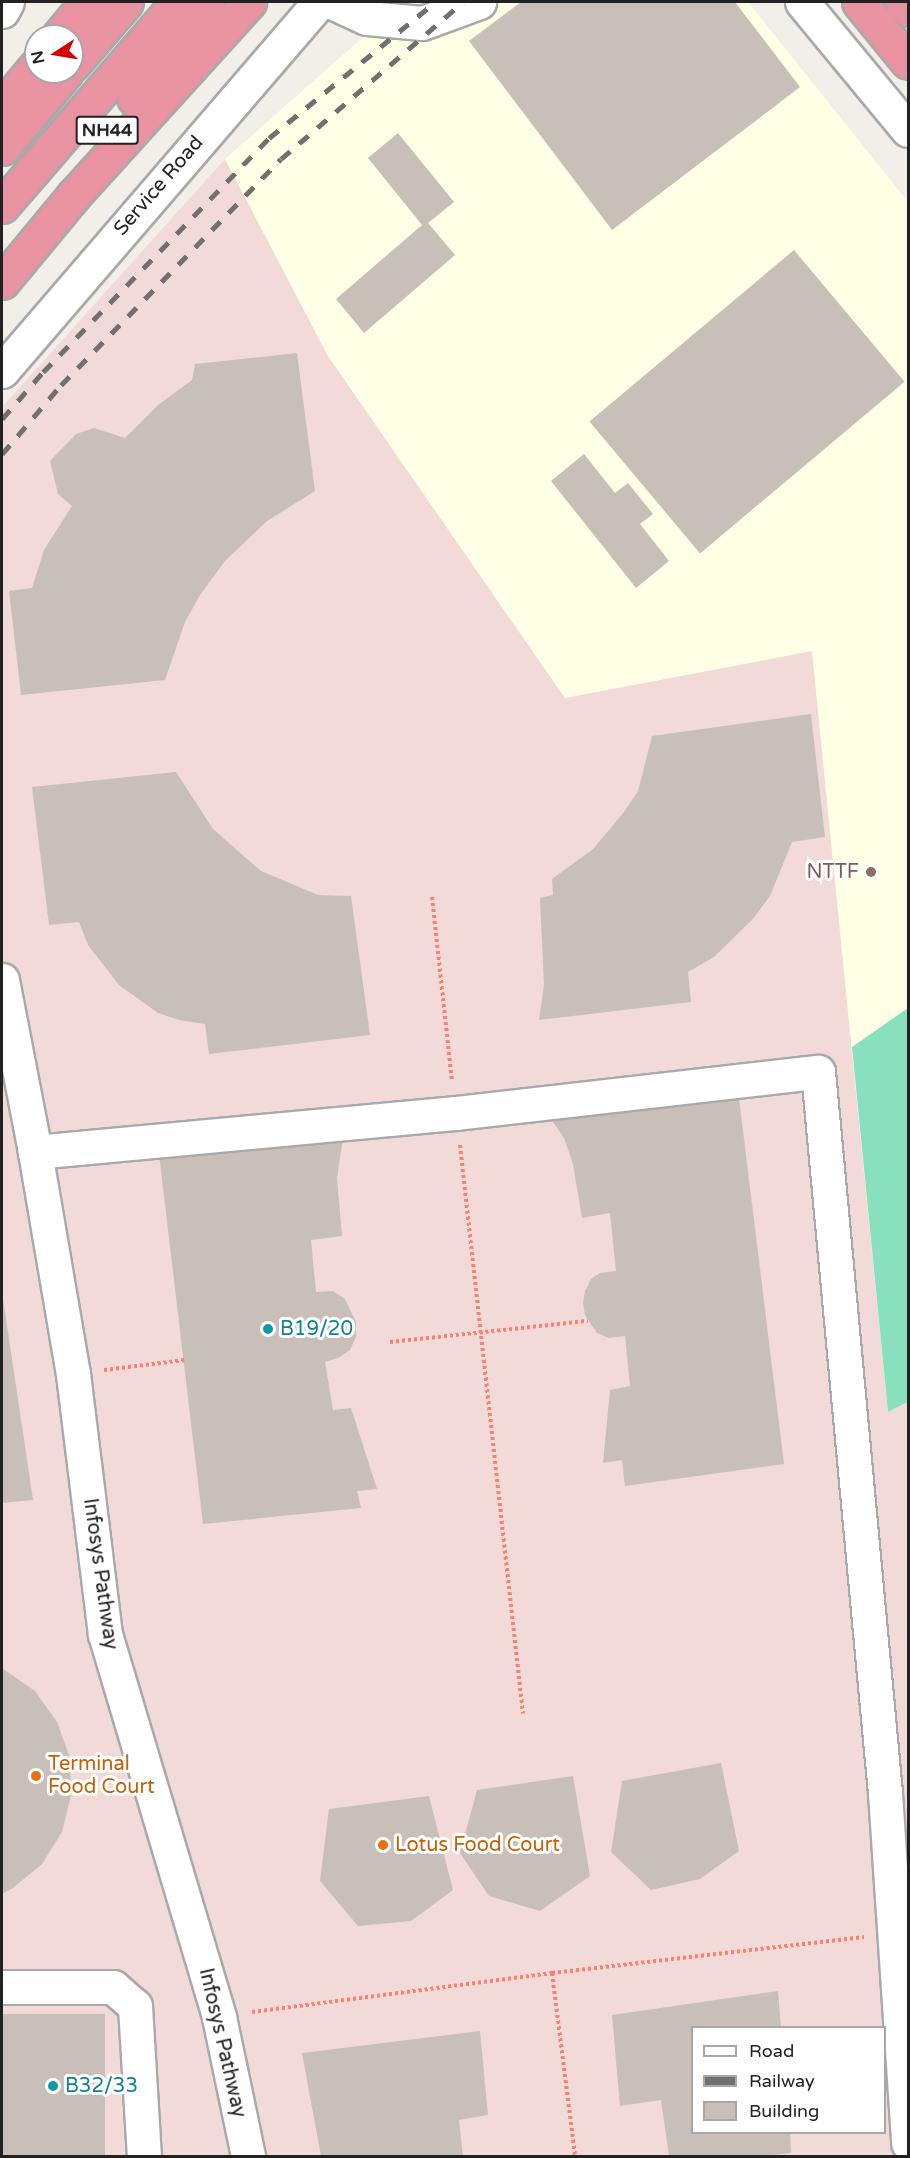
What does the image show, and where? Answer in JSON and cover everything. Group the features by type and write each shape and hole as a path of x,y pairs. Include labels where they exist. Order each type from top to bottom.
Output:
{"highway":[{"path":"69,24 87,2"},
{"path":"84,51 126,2"},
{"path":"2,206 178,2"},
{"name":"NH44","path":"2,253 156,72 207,2"},
{"path":"2,282 74,195 249,2"},
{"path":"859,2 909,62"},
{"path":"902,2 909,9"},
{"path":"2,107 24,80"},
{"path":"2,148 56,84"}],"street":[{"path":"2,11 7,2"},
{"name":"Service Road","path":"2,371 319,2"},
{"path":"332,2 367,18 422,22 479,2"},
{"path":"802,2 909,130"},
{"name":"Infosys Pathway","path":"2,980 35,1152 73,1374 105,1634 219,2016 248,2156"},
{"path":"35,1152 456,1113 818,1072 885,1793 909,2143"},
{"path":"2,1987 112,1987 135,2006 144,2157"}],"path":[{"path":"432,897 523,1714"},
{"path":"390,1342 588,1321"},
{"path":"73,1374 184,1360"},
{"path":"219,2016 552,1973 894,1933"},
{"path":"552,1973 575,2157"}],"shaded area":[{"name":"NTTF","path":"403,2 748,2 908,202 908,1402 888,1412 812,651 565,698 328,356 225,159"},
{"path":"225,159 328,356 565,698 812,650 888,1412 908,1402 908,2156 2,2156 2,407"}],"green space":[{"path":"908,1008 908,1402 888,1412 852,1047"}],"building":[{"path":"521,2 735,2 800,87 612,230 469,41"},
{"path":"398,133 454,202 428,223 455,255 364,333 336,299 422,225 368,158"},
{"path":"794,250 905,382 700,553 589,422"},
{"path":"297,353 315,491 267,521 225,561 200,595 185,622 165,680 21,695 9,591 32,588 44,550 72,506 58,494 50,461 76,434 94,428 125,438 158,405 192,380 195,364"},
{"path":"584,454 615,493 628,483 653,514 640,524 669,561 636,588 551,481"},
{"path":"811,714 825,837 792,842 770,896 753,919 714,957 688,972 691,1002 539,1020 544,985 540,898 553,895 552,879 593,849 624,812 638,791 652,736"},
{"path":"176,772 213,829 261,871 318,895 351,896 370,1035 209,1054 205,1024 179,1020 158,1013 119,985 88,945 79,922 49,925 32,787"},
{"path":"738,1090 784,1464 625,1486 622,1460 603,1463 610,1390 630,1386 625,1336 609,1338 597,1333 585,1315 583,1303 585,1291 591,1279 600,1273 616,1271 610,1213 582,1218 573,1164 564,1138 549,1116"},
{"name":"B19/20","path":"344,1131 337,1178 342,1236 311,1240 316,1292 333,1291 345,1299 356,1322 356,1337 350,1350 338,1358 325,1362 333,1410 351,1408 377,1489 357,1491 361,1508 203,1524 159,1154"},
{"path":"2,1292 33,1500 2,1503"},
{"name":"Terminal Food Court","path":"2,1668 35,1691 57,1722 70,1758 71,1795 62,1832 42,1864 2,1894"},
{"name":"Lotus Food Court","path":"721,1763 739,1851 700,1879 651,1890 611,1852 622,1781"},
{"name":"Lotus Food Court","path":"573,1776 590,1876 540,1911 489,1896 460,1853 477,1790"},
{"name":"Lotus Food Court","path":"429,1796 453,1890 411,1921 358,1926 320,1881 329,1809"},
{"path":"778,1991 781,2026 691,2026 691,2134 790,2134 791,2153 761,2156 669,2156 661,2100 620,2106 612,2015"},
{"name":"B32/33","path":"2,2014 105,2014 105,2156 2,2156"},
{"path":"480,2031 488,2115 459,2120 463,2156 321,2156 302,2053"}],"railway":[{"path":"2,419 43,372 269,138 435,2"},
{"path":"2,454 61,385 281,159 463,2"}],"place":[{"name":"NTTF","path":"871,872"},
{"name":"B19/20","path":"268,1329"},
{"name":"Terminal Food Court","path":"36,1776"},
{"name":"Lotus Food Court","path":"383,1845"},
{"name":"B32/33","path":"53,2086"}]}
